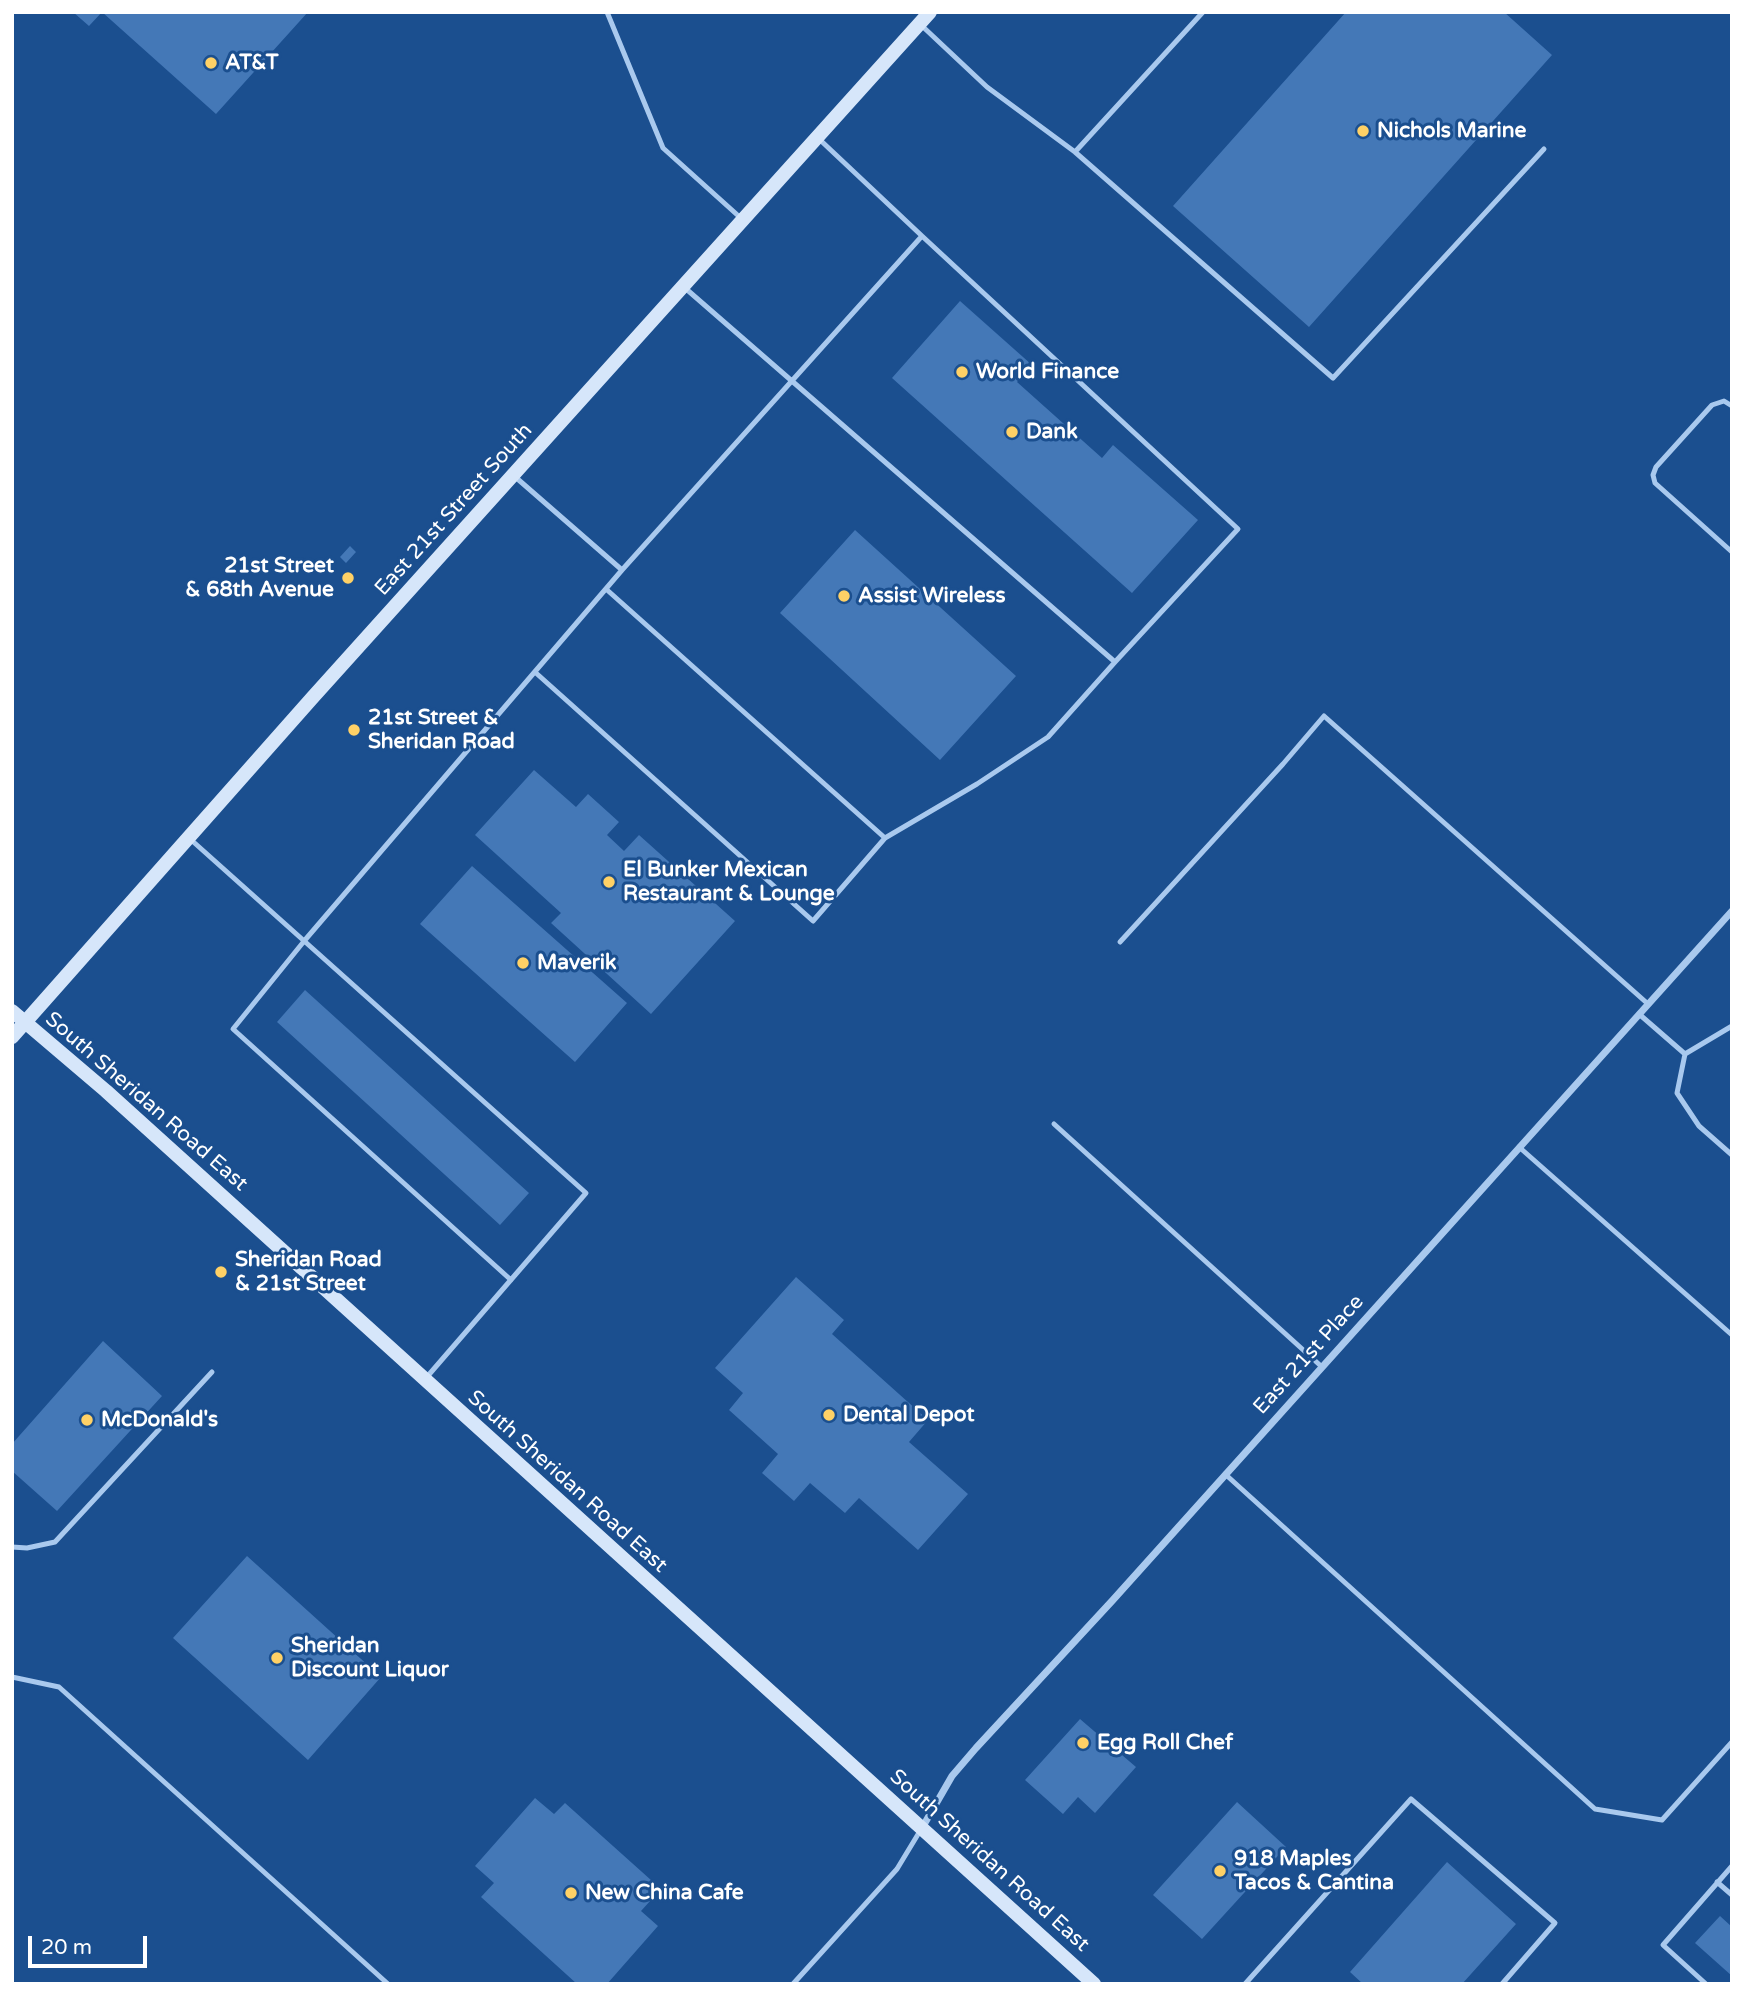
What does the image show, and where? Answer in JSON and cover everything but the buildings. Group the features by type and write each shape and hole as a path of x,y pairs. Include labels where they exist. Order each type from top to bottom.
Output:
{"main road":[{"name":"East 21st Street South","path":"12,1037 925,18"},
{"name":"South Sheridan Road East","path":"12,1011 106,1091 1094,1984"}],"street":[{"name":"East 21st Place","path":"922,1828 952,1776 1732,911"}],"lane":[{"path":"607,12 663,148 743,220"},
{"path":"1075,152 1203,12"},
{"path":"925,18 987,87 1075,152 1333,378 1544,149"},
{"path":"536,673 813,921 885,838 978,784 1048,737 1238,529 817,137"},
{"path":"511,1280 233,1029 305,940 622,570 922,236"},
{"path":"683,287 1115,662"},
{"path":"1732,406 1724,401 1712,405 1656,467 1653,475 1655,484 1732,552"},
{"path":"513,475 622,570"},
{"path":"606,589 885,838"},
{"path":"1120,942 1324,716 1648,1004"},
{"path":"189,838 586,1193 424,1380"},
{"path":"1639,1014 1685,1054"},
{"path":"1732,1026 1685,1054 1677,1093 1699,1126 1732,1155"},
{"path":"1054,1124 1322,1367"},
{"path":"1519,1147 1732,1335"},
{"path":"12,1547 27,1548 55,1542 212,1372"},
{"path":"1225,1474 1595,1809 1662,1820 1732,1742"},
{"path":"12,1677 59,1687 388,1984"},
{"path":"1245,1984 1411,1799 1555,1923 1502,1984"},
{"path":"793,1984 897,1869 922,1828"},
{"path":"1706,1984 1663,1945 1732,1866"},
{"path":"1717,1882 1732,1895"}],"place":[{"name":"AT&T","path":"211,63"},
{"name":"Nichols Marine","path":"1363,131"},
{"name":"World Finance","path":"962,372"},
{"name":"Dank","path":"1012,432"},
{"name":"21st Street & 68th Avenue","path":"348,578"},
{"name":"Assist Wireless","path":"844,596"},
{"name":"21st Street & Sheridan Road","path":"354,730"},
{"name":"El Bunker Mexican Restaurant & Lounge","path":"609,882"},
{"name":"Maverik","path":"523,963"},
{"name":"Sheridan Road & 21st Street","path":"221,1272"},
{"name":"Dental Depot","path":"829,1415"},
{"name":"McDonald's","path":"87,1420"},
{"name":"Sheridan Discount Liquor","path":"277,1658"},
{"name":"Egg Roll Chef","path":"1083,1743"},
{"name":"918 Maples Tacos & Cantina","path":"1220,1871"},
{"name":"New China Cafe","path":"571,1893"}]}
